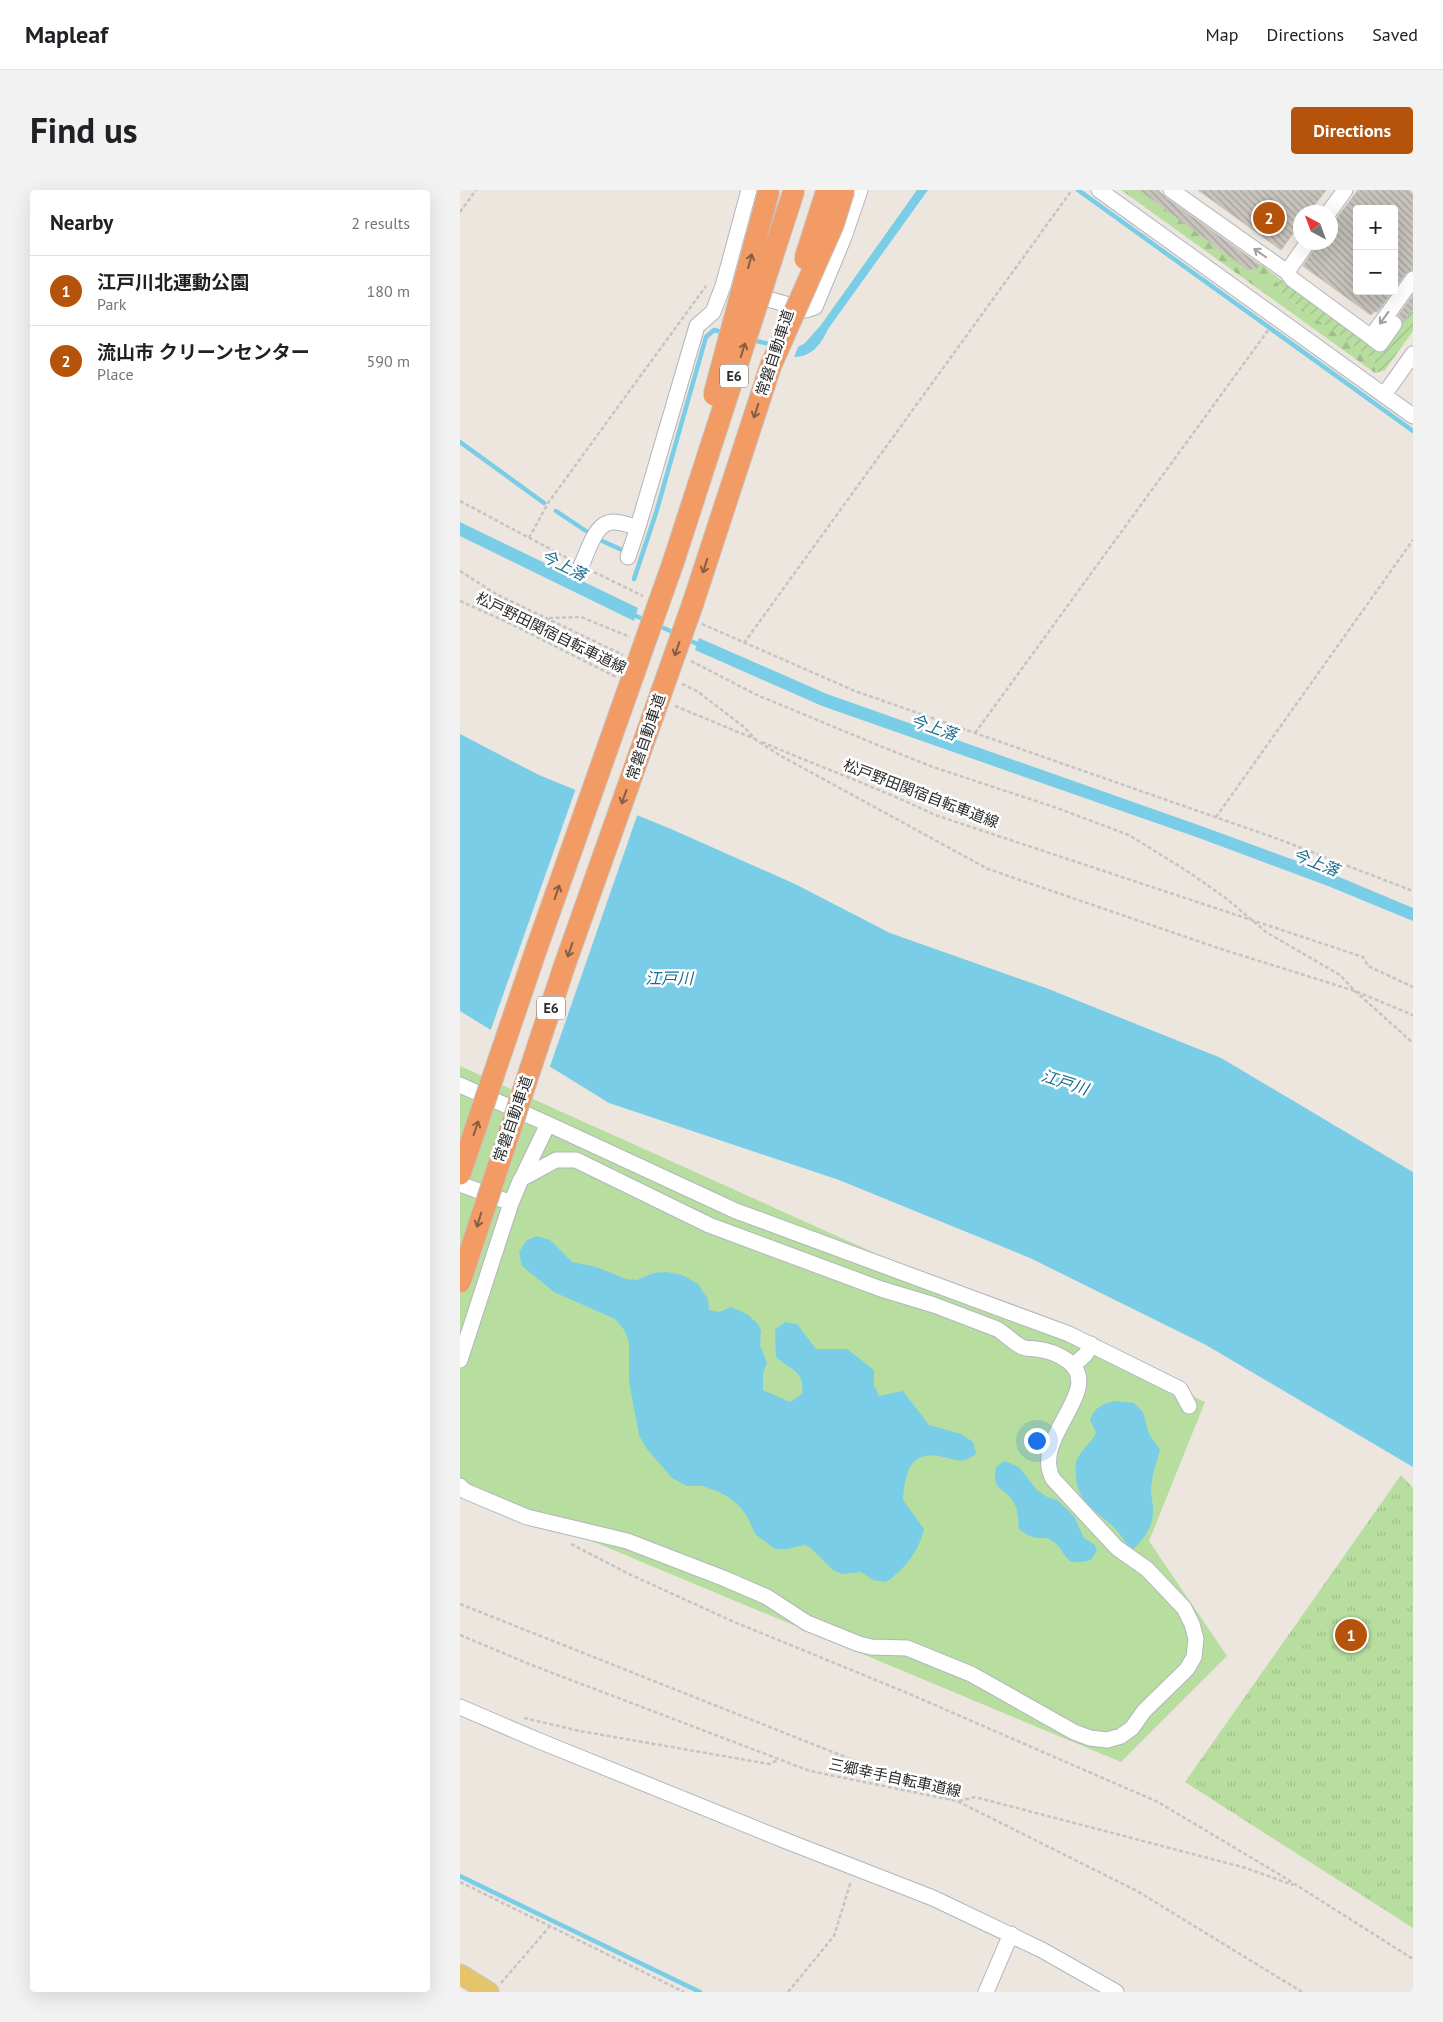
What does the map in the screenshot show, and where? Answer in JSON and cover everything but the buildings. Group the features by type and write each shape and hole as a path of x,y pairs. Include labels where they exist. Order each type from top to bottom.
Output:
{"highway":[{"path":"673,562 731,327 769,190"},
{"name":"E6","path":"460,1174 535,953 673,562 794,190"},
{"name":"常磐自動車道","path":"460,1282 561,977 693,603 827,190"},
{"path":"771,365 833,225 844,190"}],"main road":[{"path":"460,1974 493,1990"}],"street":[{"path":"628,557 697,326 713,312 716,284 748,190"},
{"path":"716,284 806,310 816,307 844,237 860,190"},
{"path":"1099,190 1413,416"},
{"path":"1171,190 1287,272 1292,280 1380,344 1394,324"},
{"path":"1334,205 1345,190"},
{"path":"1287,272 1302,250"},
{"path":"1371,337 1413,279"},
{"path":"1384,394 1413,354"},
{"path":"582,566 597,532 605,524 612,522 638,527"},
{"path":"460,1086 548,1124 736,1211 1091,1344 1180,1389 1189,1406"},
{"path":"460,1360 511,1203 548,1124"},
{"path":"460,1486 465,1491 527,1517 627,1542 723,1578 767,1597 807,1623 858,1644 871,1648 907,1648 971,1674 1074,1732 1090,1738 1108,1740 1121,1736 1132,1728 1144,1711 1182,1676 1194,1657 1196,1639 1192,1624 1184,1608 1147,1569 1111,1542 1053,1479 1048,1470 1053,1440 1079,1391 1079,1375 1073,1366 1050,1351 1025,1348 997,1329 934,1305 872,1286 709,1225 576,1160 556,1160 521,1179"},
{"path":"460,1184 511,1203"},
{"path":"460,1250 490,1266"},
{"path":"1073,1366 1086,1354 1091,1344"},
{"path":"460,1707 529,1737 933,1898 1011,1934 1116,1992"},
{"path":"986,1992 1011,1934"}],"path":[{"path":"460,212 476,190"},
{"path":"744,643 1072,190"},
{"path":"529,538 548,503 716,284"},
{"path":"975,733 1261,340"},
{"path":"460,501 582,566 651,599"},
{"path":"1216,817 1413,540"},
{"path":"460,571 496,594 548,618 581,617 637,639"},
{"name":"松戸野田関宿自転車道線","path":"460,600 616,676"},
{"path":"701,623 855,691 1345,863 1413,891"},
{"path":"689,660 757,696 880,746 933,767 1057,808 1128,835 1187,870 1227,899 1266,932 1340,975 1355,991 1413,1042"},
{"name":"松戸野田関宿自転車道線","path":"670,703 687,712 824,768 891,793 936,815 1363,957 1368,966 1413,987"},
{"path":"756,740 796,764 988,869 1218,948 1355,991 1413,1015"},
{"path":"569,1542 629,1574 723,1617 914,1696 1158,1802 1413,1959"},
{"path":"460,1604 957,1801 975,1797 1246,1868 1298,1887"},
{"name":"三郷幸手自転車道線","path":"460,1635 528,1664 810,1772 957,1801 1137,1891 1302,1992"},
{"path":"516,1716 580,1731 692,1752 769,1764 779,1760"},
{"path":"788,1992 834,1936 855,1868"},
{"path":"460,1882 684,1992"},
{"path":"493,1990 550,1926"}],"green space":[{"path":"1121,190 1139,190 1248,270 1258,268 1261,264 1273,274 1283,295 1375,361 1375,373"},
{"path":"1273,274 1380,352 1413,309 1413,331 1385,370 1375,373 1375,361 1283,295"},
{"path":"460,1066 1205,1402 1149,1541 1227,1656 1121,1762 460,1486"},
{"path":"1401,1475 1413,1488 1413,1928 1185,1782"}],"water":[{"path":"917,190 928,190 822,340 811,352 794,357 798,347 805,343 821,325"},
{"path":"460,522 638,608 634,621 460,536"},
{"path":"699,638 827,694 1332,874 1413,908 1413,921 1328,886 1199,838 822,706 695,650"},
{"name":"江戸川","path":"460,734 539,775 671,829 795,884 890,933 1046,988 1221,1058 1413,1172 1413,1467 1206,1345 1030,1258 839,1180 609,1103 460,1011"},
{"path":"537,1236 550,1240 572,1262 596,1267 626,1279 637,1280 653,1273 667,1272 682,1275 698,1284 708,1299 709,1310 720,1312 731,1307 747,1314 758,1324 761,1331 760,1345 767,1363 763,1373 763,1390 790,1402 802,1394 799,1375 776,1357 775,1330 785,1322 797,1324 816,1349 847,1349 874,1370 874,1385 879,1396 903,1391 929,1425 961,1434 973,1442 976,1454 967,1459 960,1460 932,1455 916,1460 911,1466 905,1481 903,1500 924,1529 919,1545 905,1565 886,1582 873,1580 861,1572 842,1574 833,1570 811,1548 804,1545 787,1549 775,1549 755,1534 747,1516 730,1498 703,1486 687,1486 672,1478 647,1449 639,1435 629,1381 629,1343 625,1331 615,1319 554,1292 522,1266 519,1252 527,1240"},
{"path":"1114,1401 1134,1403 1143,1412 1149,1434 1160,1450 1151,1487 1152,1520 1145,1536 1133,1549 1086,1502 1077,1487 1076,1464 1078,1458 1096,1433 1090,1420 1099,1407"},
{"path":"1004,1461 1019,1467 1037,1490 1047,1497 1057,1500 1074,1516 1084,1538 1094,1544 1097,1550 1091,1560 1074,1562 1069,1560 1056,1543 1049,1539 1031,1536 1019,1529 1015,1505 1012,1499 996,1482 996,1467"}],"pier":[{"path":"576,788 638,813 549,1069 490,1032"}],"waterway":[{"path":"1078,190 1413,431"},
{"path":"634,579 656,513 706,337 714,330 725,333"},
{"path":"752,340 774,345"},
{"path":"460,442 544,503"},
{"path":"556,511 589,533"},
{"path":"600,540 622,550"},
{"name":"今上落","path":"632,614 647,621"},
{"name":"今上落","path":"657,625 677,634"},
{"name":"今上落","path":"686,639 702,646"},
{"path":"460,1876 700,1992"}],"place":[{"name":"流山市 クリーンセンター","path":"1269,218"},
{"name":"江戸川北運動公園","path":"1351,1635"}]}
